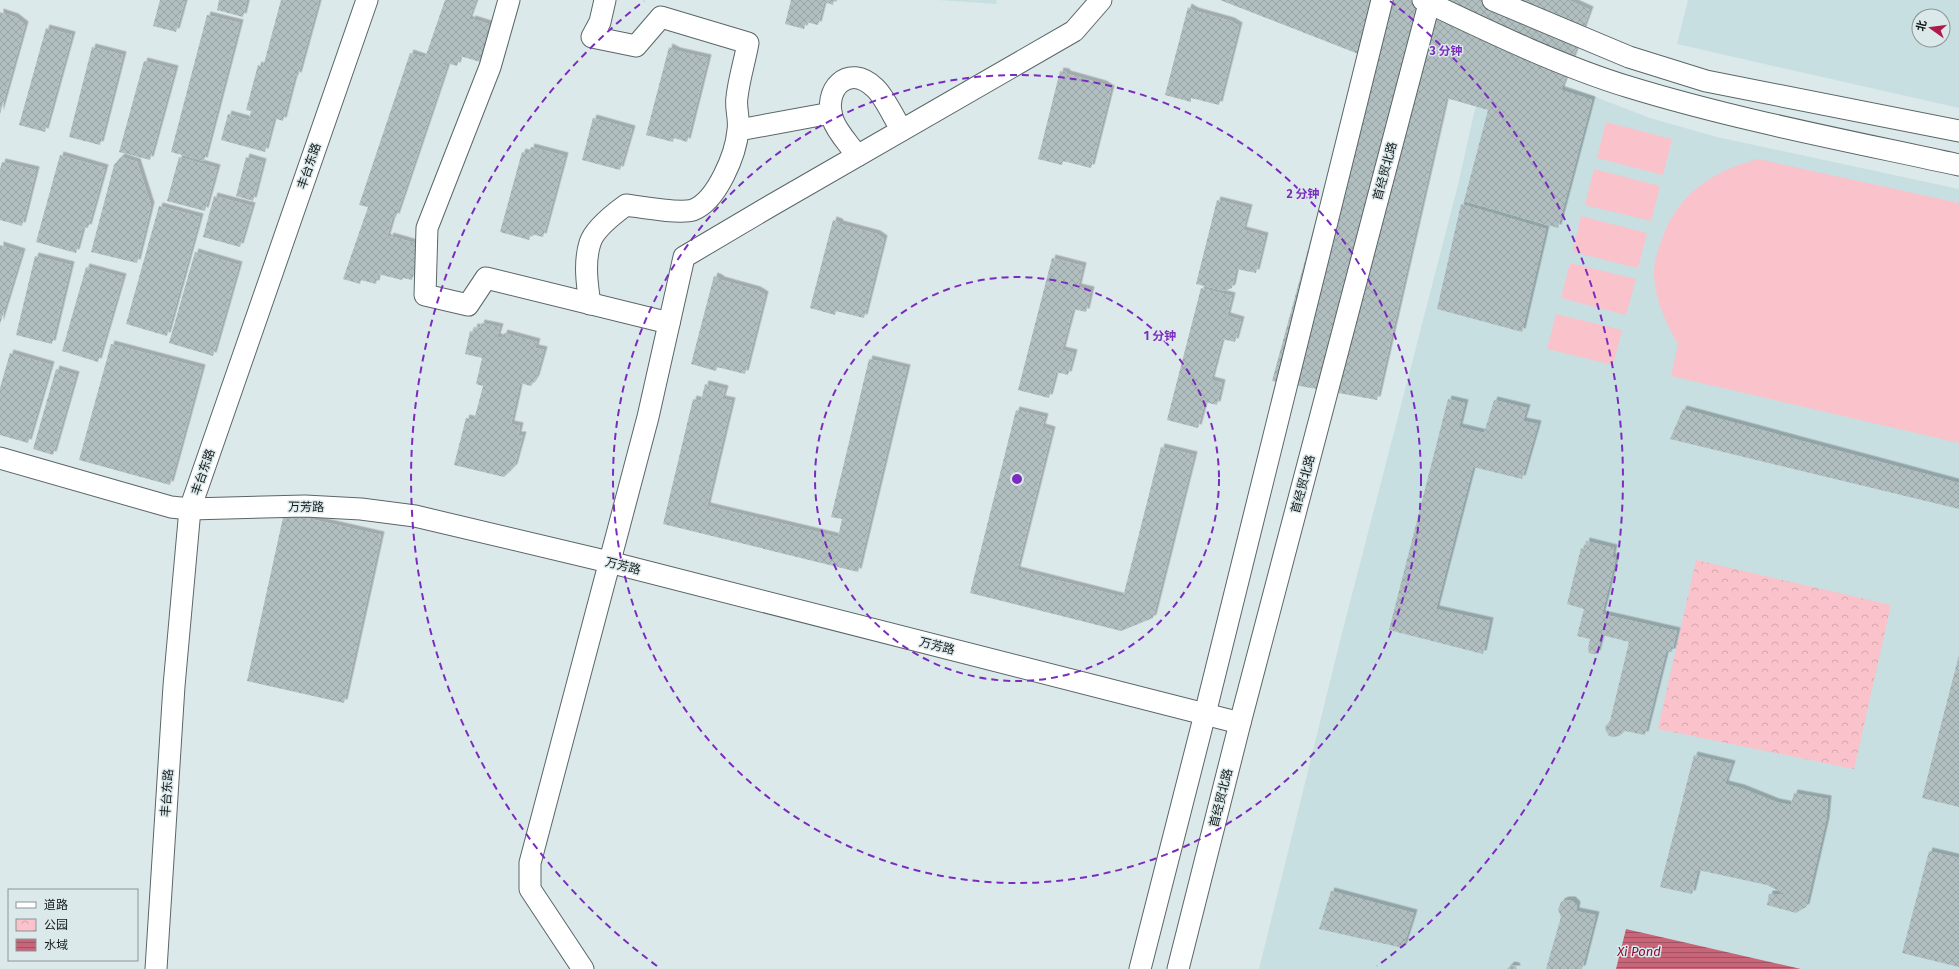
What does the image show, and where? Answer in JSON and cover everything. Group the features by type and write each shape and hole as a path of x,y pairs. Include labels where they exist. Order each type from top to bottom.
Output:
{"street":[{"name":"丰台东路","path":"156,969 174,686 190,509 367,0"},
{"path":"509,0 490,67 427,228 425,295 468,305 486,278 669,323"},
{"path":"590,304 586,275 590,242 609,217 626,205 682,211 692,210 701,205 713,193 731,162 739,130 736,98 748,43 661,17 636,46 592,37 600,22 605,0"},
{"path":"584,969 530,889 530,863 648,417 684,257 1074,31 1101,0"},
{"path":"1140,969 1205,714 1382,0"},
{"path":"1493,0 1629,57 1706,81 1959,131"},
{"path":"1428,1 1563,63 1628,87 1721,113 1959,165"},
{"name":"首经贸北路","path":"1178,969 1240,723 1428,1"},
{"path":"1563,63 1562,46 1565,39 1572,34"},
{"path":"857,156 833,121 831,113 830,105 833,92 841,81 853,77 862,79 876,89 902,130"},
{"path":"739,130 831,113"},
{"name":"万芳路","path":"0,458 153,502 190,509 305,506 389,512 415,516 610,562 1240,723"}],"shaded area":[{"path":"938,0 996,0 997,4"},
{"path":"1688,0 1959,0 1959,108 1677,44"},
{"path":"1487,55 1650,118 1717,137 1959,189 1959,969 1259,969 1342,633 1458,185"}],"green space":[{"path":"1606,122 1672,139 1663,175 1597,158"},
{"path":"1758,159 1959,203 1959,443 1671,376 1678,344 1658,300 1654,272 1657,255 1666,228 1685,200 1697,188 1725,171"},
{"path":"1594,169 1660,186 1651,221 1585,205"},
{"path":"1581,216 1647,233 1638,268 1573,252"},
{"path":"1570,263 1636,279 1626,315 1561,298"},
{"path":"1556,314 1622,330 1613,365 1547,349"},
{"path":"1696,560 1891,605 1854,769 1658,729"}],"water":[{"name":"Xi Pond","path":"1626,929 1801,969 1616,969"}],"building":[{"path":"160,0 185,0 176,32 153,26"},
{"path":"219,0 247,0 243,17 217,10"},
{"path":"281,0 319,0 298,76 295,75 283,121 274,118 265,152 221,140 228,114 249,120 251,111 246,110 258,65 263,67"},
{"path":"445,0 476,0 469,19 471,21 472,19 498,27 484,63 460,56 457,66 443,62 442,64 447,66 396,217 393,216 387,237 389,239 390,236 421,245 412,280 403,278 402,280 378,274 376,284 361,280 360,284 343,279 368,207 359,205 410,53 425,58"},
{"path":"791,0 834,0 833,5 824,2 818,25 806,22 804,29 785,24"},
{"path":"1220,0 1568,0 1590,10 1561,90 1592,100 1558,228 1464,201 1488,110 1446,98 1377,400 1272,381 1361,55"},
{"path":"1188,7 1195,11 1231,21 1239,26 1219,105 1191,98 1191,102 1165,95"},
{"path":"0,12 15,17 25,25 0,114"},
{"path":"207,15 240,23 204,161 171,152"},
{"path":"46,28 72,35 45,132 19,125"},
{"path":"92,47 123,55 100,145 69,137"},
{"path":"669,47 677,51 708,58 687,142 674,138 673,142 646,135"},
{"path":"144,61 175,69 150,160 119,152"},
{"path":"1060,71 1103,84 1111,89 1091,168 1063,161 1062,165 1038,159"},
{"path":"593,118 632,129 620,170 582,160"},
{"path":"531,147 565,156 543,237 531,234 529,240 500,232 522,152 529,154"},
{"path":"60,155 105,168 88,228 83,227 76,253 36,242"},
{"path":"121,157 137,162 151,206 137,263 91,252 114,165"},
{"path":"179,157 217,168 205,211 167,201"},
{"path":"246,157 263,162 253,201 236,196"},
{"path":"2,162 36,170 22,226 0,220 0,170"},
{"path":"214,196 252,206 240,247 203,237"},
{"path":"1217,200 1249,208 1243,230 1265,236 1256,273 1236,269 1232,288 1225,291 1196,284"},
{"path":"1461,204 1546,229 1522,332 1437,309"},
{"path":"159,206 200,217 167,336 126,324"},
{"path":"833,220 839,222 840,224 877,234 884,239 864,318 836,311 835,315 810,308"},
{"path":"0,245 22,252 0,324"},
{"path":"195,252 239,265 213,356 169,343"},
{"path":"35,256 71,265 52,344 16,335"},
{"path":"1052,258 1083,266 1078,287 1091,290 1086,312 1073,309 1062,350 1074,353 1068,375 1056,372 1049,398 1018,390"},
{"path":"86,267 123,277 98,362 62,351"},
{"path":"714,276 721,280 757,290 765,295 745,374 717,367 716,371 691,364"},
{"path":"1201,288 1232,296 1227,316 1241,320 1235,342 1222,339 1211,380 1222,383 1217,405 1205,402 1198,428 1167,420"},
{"path":"481,323 500,327 497,337 502,338 504,333 537,342 535,348 544,350 536,378 531,386 520,383 511,424 520,426 518,435 523,435 514,467 504,477 454,465 466,418 474,420 483,386 476,384 482,358 465,354 470,331 473,332 474,327 480,328"},
{"path":"111,344 202,368 170,485 79,460"},
{"path":"10,353 51,365 28,443 0,435 0,388"},
{"path":"869,359 907,368 858,572 663,524 693,399 701,401 705,384 725,389 722,399 732,401 707,506 838,537 842,519 831,517"},
{"path":"56,369 76,375 53,455 33,449"},
{"path":"1448,399 1465,403 1459,427 1484,433 1494,400 1527,408 1523,421 1538,424 1522,479 1473,467 1436,609 1490,621 1483,654 1389,630"},
{"path":"1683,409 1959,483 1959,509 1670,439"},
{"path":"1016,410 1045,417 1042,427 1052,430 1017,570 1123,597 1161,447 1194,455 1153,618 1121,631 970,593"},
{"path":"284,513 381,535 344,703 247,681"},
{"path":"1586,541 1614,548 1612,557 1616,558 1602,614 1677,631 1672,652 1666,652 1645,735 1625,731 1619,736 1613,737 1609,736 1605,727 1610,721 1629,642 1602,635 1597,654 1589,653 1588,648 1590,639 1577,636 1584,609 1567,604 1581,548 1585,549"},
{"path":"1959,655 1959,807 1922,798"},
{"path":"1694,755 1732,764 1725,784 1741,788 1776,802 1791,805 1794,793 1828,799 1826,821 1806,907 1796,913 1767,905 1769,894 1785,894 1767,885 1698,870 1692,894 1660,887"},
{"path":"1929,851 1959,858 1959,967 1902,953"},
{"path":"1331,891 1414,913 1403,948 1319,929"},
{"path":"1565,900 1572,900 1577,905 1576,911 1596,915 1582,969 1546,969 1561,917 1558,909 1561,902"},
{"path":"1511,965 1516,966 1517,969 1507,969"}]}
